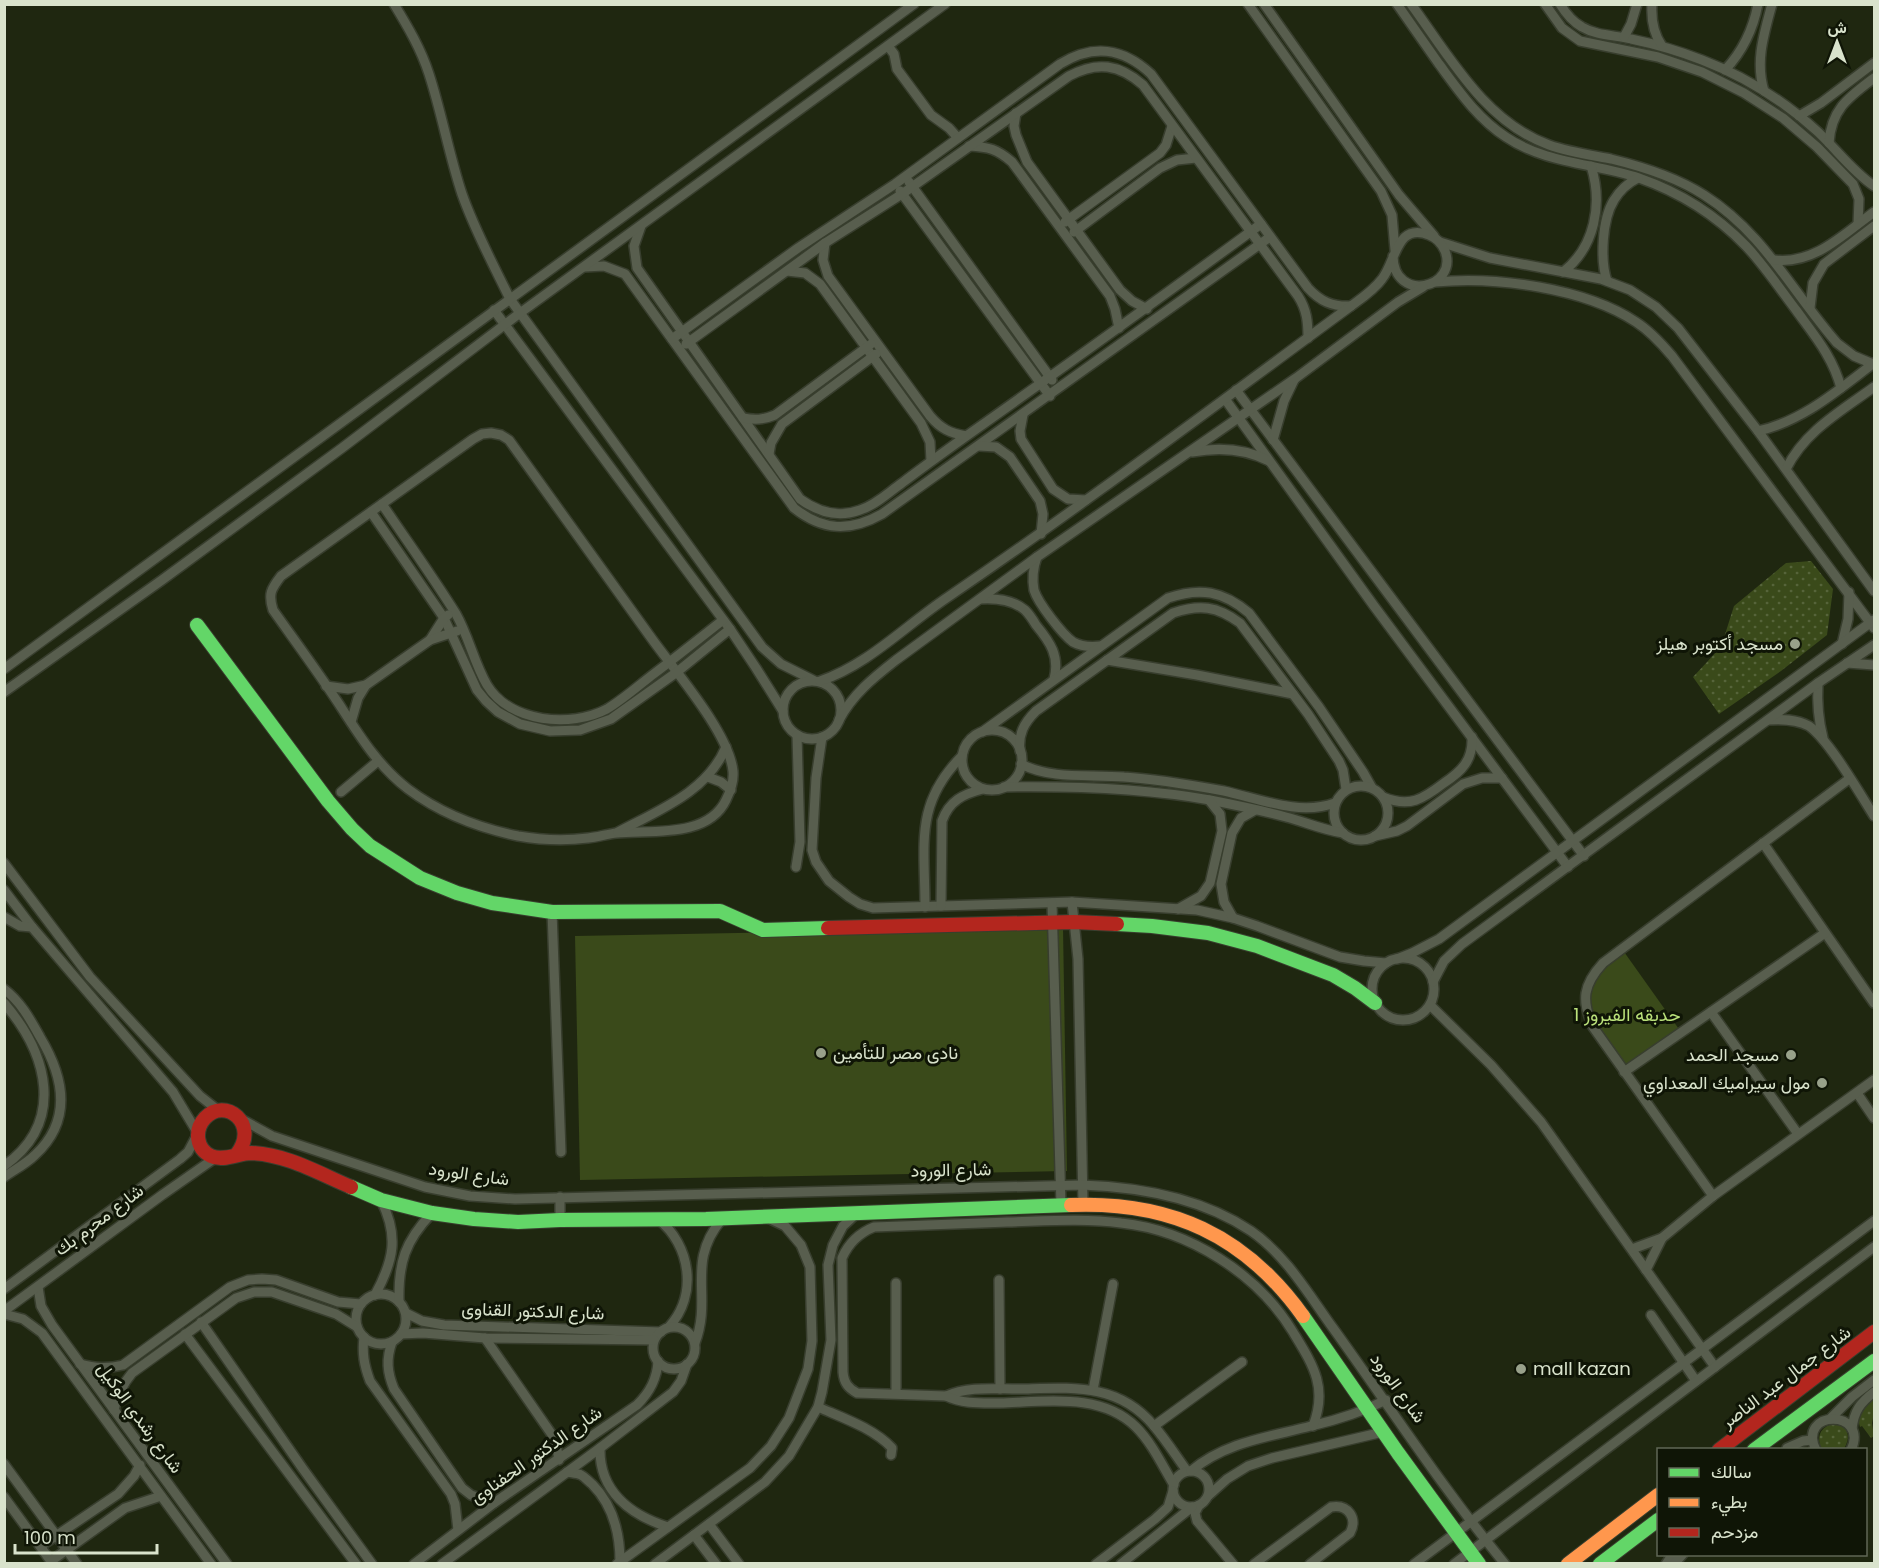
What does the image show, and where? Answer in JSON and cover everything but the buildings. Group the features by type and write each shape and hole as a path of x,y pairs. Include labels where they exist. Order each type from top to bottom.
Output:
{"street":[{"path":"394,4 424,59 462,195 478,235 510,299 762,647 781,664 833,690 838,696 841,712 839,720"},
{"path":"4,669 914,4"},
{"path":"4,692 342,448 520,313 945,4"},
{"path":"1248,4 1381,191 1392,215 1393,265 1396,273 1401,280 1409,284 1417,287 1426,286"},
{"path":"1264,4 1399,195 1444,248 1447,263 1441,277 1436,282"},
{"path":"1397,4 1466,100 1490,125 1507,138 1532,151 1559,160 1638,178 1670,191 1703,210 1746,246 1827,352 1841,388"},
{"path":"1411,4 1478,95 1509,124 1547,144 1642,167 1683,183 1703,194 1739,221 1755,237 1837,343 1854,356 1874,364"},
{"path":"1545,4 1562,28 1580,41 1595,46 1635,52 1691,68 1744,93 1783,118 1817,147 1853,184 1859,199 1858,224"},
{"path":"1560,4 1568,16 1581,27 1596,33 1624,37 1683,52 1725,70 1764,91 1799,116 1830,143 1860,175 1875,186"},
{"path":"1624,37 1637,4"},
{"path":"1652,4 1654,31 1662,46"},
{"path":"1725,70 1738,55 1748,38 1758,4"},
{"path":"1764,91 1760,74 1760,49 1772,4"},
{"path":"888,46 894,54 897,69 931,115 958,138"},
{"path":"672,339 798,248 895,184 1059,64 1086,52 1100,51 1114,52 1134,60 1151,74 1316,297 1327,303 1351,306"},
{"path":"1127,73 1134,60"},
{"path":"1799,116 1821,103 1875,63"},
{"path":"679,349 825,243 902,195 1069,76 1094,67 1108,67 1127,73 1143,85 1304,306 1308,338"},
{"path":"1830,143 1832,124 1842,106 1875,78"},
{"path":"1014,97 1019,111 1014,126 1022,153 1120,290 1132,301 1147,309"},
{"path":"1059,226 1160,153 1166,145 1172,126"},
{"path":"969,146 996,150 1019,170 1113,302 1119,328"},
{"path":"1067,237 1160,168 1177,160 1196,158"},
{"path":"1563,272 1579,257 1589,239 1597,199 1595,177 1591,166"},
{"path":"905,176 1059,389"},
{"path":"1607,281 1603,268 1602,251 1608,213 1620,192 1638,178"},
{"path":"895,184 1050,396"},
{"path":"1774,260 1792,261 1810,256 1875,212"},
{"path":"641,225 634,246 637,268 800,499 817,509 835,514 848,514 872,505 1147,309 1261,224"},
{"path":"1810,308 1813,283 1824,264 1875,226"},
{"path":"783,711 785,698 799,683 816,681 840,673 861,661 944,600 1041,534 1351,306 1377,286 1385,276 1398,244 1409,235 1422,233 1490,258 1607,281 1630,290 1668,317 1758,431 1875,591"},
{"path":"583,267 604,266 625,274 794,508 817,522 843,527 870,521 882,514 1270,237"},
{"path":"825,243 823,260 828,276 938,425 947,431 966,436"},
{"path":"787,271 805,273 820,284 921,423 930,442 931,461"},
{"path":"494,310 730,629 783,711 787,725 797,735 810,739 822,737 833,730 854,697 873,678 1037,557 1251,410 1398,302 1426,286 1436,282 1489,281 1569,295 1608,307 1649,332 1672,356 1873,624 1842,644 1439,939 1426,947 1386,963 1378,970 1373,981 1372,992 1375,1003"},
{"path":"743,418 765,419 775,415 876,340"},
{"path":"769,454 771,443 782,424 882,349"},
{"path":"1758,431 1796,418 1874,364"},
{"path":"1273,440 1281,407 1296,378"},
{"path":"1786,469 1795,452 1807,437 1875,387"},
{"path":"1236,390 1584,856"},
{"path":"1225,399 1374,606 1569,867"},
{"path":"1024,414 1021,422 1021,439 1053,489 1068,499 1086,500"},
{"path":"491,432 509,440 716,729 726,747 733,773 731,790 724,804 714,815 697,825 686,828 558,840 519,836 459,818 431,804 407,788 378,761 273,610 270,599 272,588 281,576 371,512 482,434 491,432"},
{"path":"979,446 996,447 1010,457 1040,501 1043,514 1041,534"},
{"path":"1190,452 1207,449 1242,451 1258,455 1273,463"},
{"path":"382,504 464,628 486,684 493,693 515,709 532,716 552,721 578,720 606,709 723,620"},
{"path":"371,512 444,618 477,690 486,701 507,718 520,724 550,731 580,730 611,719 677,672 730,629"},
{"path":"1037,557 1033,582 1038,599 1073,642 1091,647 1100,646"},
{"path":"150,563 162,579"},
{"path":"1842,644 1848,619 1848,592"},
{"path":"925,907 925,823 928,807 942,779 962,756 967,743 1168,598 1182,593 1211,593 1232,600 1249,613 1358,764 1372,788 1383,797 1408,802 1425,797 1465,766 1470,758 1472,737"},
{"path":"980,599 1008,601 1025,610 1052,645 1057,665 1054,679"},
{"path":"1004,787 1016,778 1021,764 1021,733 1029,718 1173,613 1201,607 1215,609 1240,623 1339,761 1346,780 1346,789"},
{"path":"430,640 444,618 453,611"},
{"path":"197,625 352,830 370,846 420,878 457,893 492,903 552,912 720,911 737,917 756,928 771,930 1074,922 1152,926 1208,933 1279,953 1334,975 1375,1003 1386,1016 1402,1021 1418,1017 1430,1005 1433,998 1433,982 1441,966 1452,952 1818,683 1875,645"},
{"path":"326,686 348,689 366,685 430,640 464,628"},
{"path":"1107,660 1293,694"},
{"path":"1847,663 1875,665"},
{"path":"1818,683 1818,722 1824,741"},
{"path":"351,722 358,698 366,685"},
{"path":"1768,720 1789,719 1809,726 1824,741 1875,816"},
{"path":"982,732 997,731 1005,734 1020,751"},
{"path":"796,867 800,842 797,735"},
{"path":"822,737 816,778 812,850 821,871 839,890 860,904 873,908 1072,902 1197,910 1233,918 1340,957 1386,963"},
{"path":"616,833 660,811 693,790 720,763 726,747"},
{"path":"962,756 966,776 976,786 983,789"},
{"path":"341,792 378,761"},
{"path":"1021,764 1030,769 1051,774 1163,781 1223,791 1299,808 1324,807 1335,803"},
{"path":"708,777 721,782 731,790"},
{"path":"941,906 941,830 945,811 961,796 983,789 1042,787 1118,790 1209,800 1285,816 1316,827 1343,833 1355,839 1368,839 1407,826 1463,784 1482,778 1502,778"},
{"path":"1713,1196 1593,1027 1586,1011 1585,993 1591,976 1603,963 1849,779"},
{"path":"1343,833 1335,823 1335,803 1346,789 1359,786 1372,788"},
{"path":"1375,836 1381,831 1388,818 1383,797"},
{"path":"1178,909 1201,896 1210,883 1222,831 1220,814 1209,800"},
{"path":"1233,918 1224,902 1221,884 1232,833 1241,818 1256,810"},
{"path":"660,811 660,820 664,830"},
{"path":"1763,843 1875,1003"},
{"path":"4,863 90,977 200,1096 219,1111"},
{"path":"4,890 32,927 173,1092 197,1133 202,1149 215,1158 227,1158 237,1154 246,1139 245,1128 239,1118 230,1112 219,1111 208,1114 197,1133"},
{"path":"1072,902 1078,958 1083,1204"},
{"path":"1052,903 1061,1205"},
{"path":"552,912 561,1152"},
{"path":"4,917 20,926 32,927"},
{"path":"1624,1072 1825,933"},
{"path":"1397,958 1420,963 1426,968 1433,982"},
{"path":"4,989 17,999 52,1058 59,1082 60,1102 58,1120 44,1146 33,1157 4,1177"},
{"path":"4,1003 18,1020 42,1069 45,1102 42,1117 31,1141 4,1166"},
{"path":"1430,1005 1516,1092 1541,1122 1715,1367"},
{"path":"1711,1012 1798,1134"},
{"path":"1632,1249 1662,1238 1713,1196 1875,1080"},
{"path":"1857,1093 1875,1118"},
{"path":"45,1102 60,1102"},
{"path":"42,1117 51,1116 58,1120"},
{"name":"شارع الورود","path":"239,1118 272,1136 425,1187 470,1196 515,1199 1082,1185 1133,1189 1195,1204 1230,1218 1253,1232 1292,1272 1470,1522 1505,1563"},
{"name":"شارع محرم بك","path":"4,1290 180,1159 188,1152 197,1133"},
{"name":"شارع الورود","path":"237,1154 269,1156 285,1160 381,1200 432,1213 518,1222 722,1219 1083,1204 1135,1206 1172,1215 1206,1229 1239,1249 1268,1273 1292,1302 1479,1563"},
{"name":"شارع محرم بك","path":"4,1313 215,1158"},
{"path":"560,1197 560,1220"},
{"path":"375,1295 385,1276 391,1257 392,1237 389,1217 381,1200"},
{"path":"399,1302 402,1261 409,1243 432,1213"},
{"path":"655,1563 765,1482 789,1456 818,1407 831,1340 828,1265 833,1245 843,1226 857,1213"},
{"path":"619,1563 750,1468 771,1446 789,1418 807,1369 812,1341 810,1267 801,1245 785,1226 766,1217"},
{"path":"658,1219 677,1238 686,1262 684,1300 678,1316 654,1340 653,1351 658,1361 671,1368 687,1365 695,1354 695,1343 702,1314 701,1263 703,1253 710,1235 722,1219"},
{"path":"1196,1506 1180,1503 1175,1498 1173,1488 1148,1440 1135,1426 1104,1407 1085,1402 975,1403 956,1401 946,1396 857,1393 851,1390 843,1379 842,1258 854,1239 863,1231 874,1227 1079,1220 1121,1223 1169,1234 1197,1246 1248,1280 1270,1302 1294,1334 1305,1351 1317,1379 1320,1403 1313,1426"},
{"path":"1414,1563 1875,1221"},
{"path":"1646,1270 1662,1238"},
{"path":"1454,1563 1875,1247"},
{"path":"80,1364 95,1368 112,1368 123,1365 230,1287 248,1280 276,1280 338,1302 361,1304"},
{"path":"999,1280 1000,1389"},
{"path":"896,1283 896,1393"},
{"path":"1093,1390 1113,1284"},
{"name":"شارع رشدي الوكيل","path":"38,1287 41,1306 52,1325 227,1563"},
{"path":"114,1410 123,1383 132,1372 236,1298 254,1292 272,1292 336,1314 357,1327 364,1337 377,1344 392,1342"},
{"path":"357,1327 357,1311 367,1298 384,1294 399,1302 406,1313 406,1321 401,1334 392,1342 387,1366 394,1389 462,1488 471,1495 494,1503"},
{"path":"205,1304 213,1314"},
{"name":"شارع رشدي الوكيل","path":"4,1313 23,1319 42,1333 212,1563"},
{"name":"شارع الدكتور القناوى","path":"406,1313 422,1321 444,1325 664,1330"},
{"path":"1651,1315 1696,1381"},
{"path":"201,1322 303,1469 372,1563"},
{"path":"42,1333 52,1325"},
{"path":"664,1330 683,1328 691,1334 695,1343"},
{"name":"شارع جمال عبد الناصر","path":"1720,1448 1875,1332"},
{"name":"شارع الدكتور القناوى","path":"401,1334 423,1333 484,1338 654,1340"},
{"path":"184,1334 356,1563"},
{"path":"364,1337 362,1352 364,1367 370,1380 451,1494 455,1504 458,1530"},
{"path":"484,1338 555,1439 559,1460"},
{"name":"شارع الدكتور الحفناوى","path":"414,1563 494,1503 559,1460 642,1400 654,1382 658,1361"},
{"path":"1755,1448 1875,1361"},
{"path":"1154,1426 1242,1362"},
{"name":"شارع الدكتور الحفناوى","path":"442,1563 673,1392 681,1381 687,1365"},
{"path":"1787,1448 1803,1441 1814,1445 1813,1433 1820,1423 1831,1418 1852,1397 1875,1380"},
{"path":"1050,1388 1050,1402"},
{"path":"946,1396 957,1391 1050,1388 1093,1390 1111,1395 1128,1403 1143,1414 1189,1471 1206,1477 1209,1483 1208,1496"},
{"path":"1851,1448 1854,1441 1852,1429 1856,1408 1875,1392"},
{"path":"1096,1563 1168,1507 1173,1488 1181,1474 1204,1460 1240,1444 1313,1426 1386,1401"},
{"path":"818,1407 884,1440 892,1448 891,1455"},
{"path":"1831,1418 1843,1421 1852,1429"},
{"path":"1121,1563 1196,1506 1227,1479 1248,1466 1272,1458 1383,1432"},
{"path":"600,1448 600,1462 606,1480 617,1497 632,1511 649,1521 668,1527"},
{"path":"4,1464 77,1563"},
{"path":"41,1546 118,1494 140,1466"},
{"path":"567,1472 583,1476 597,1489 608,1505 618,1533 619,1563"},
{"path":"4,1497 52,1562 125,1508 161,1496"},
{"path":"1568,1563 1657,1496"},
{"path":"1196,1506 1197,1521 1233,1563"},
{"path":"1254,1563 1331,1507 1347,1509 1353,1518 1353,1528 1350,1533 1310,1563"},
{"path":"484,1511 495,1526"},
{"path":"1600,1563 1657,1521"},
{"path":"709,1524 739,1563"},
{"path":"694,1535 716,1563"}],"green space":[{"path":"1811,561 1833,589 1827,635 1781,671 1719,714 1693,677 1721,647 1734,606 1786,563"},
{"name":"نادى مصر للتأمين","path":"1063,927 1067,1171 580,1180 575,936"},
{"name":"حدبقه الفيروز 1","path":"1622,949 1681,1032 1624,1072 1586,1011 1591,976"},
{"path":"1874,1398 1872,1423 1874,1436 1871,1438 1862,1426 1860,1427 1859,1418 1864,1407"},
{"path":"1841,1422 1846,1429 1848,1435 1844,1448 1821,1448 1820,1434 1830,1425"}],"traffic: fast":[{"path":"197,625 328,801 352,829 370,846 420,878 457,893 492,903 552,912 720,911 763,930 828,928"},
{"path":"1117,924 1208,933 1257,946 1333,975 1375,1003"},
{"path":"351,1187 381,1200 432,1213 518,1222 706,1219 1071,1205"},
{"path":"1303,1316 1398,1453 1479,1564"},
{"path":"1757,1448 1874,1361"},
{"path":"1600,1564 1657,1521"}],"traffic: slow":[{"path":"1071,1205 1107,1205 1141,1209 1173,1217 1202,1229 1230,1244 1256,1264 1303,1316"},
{"path":"1568,1564 1657,1496"}],"traffic: jam":[{"path":"828,928 1074,922 1117,924"},
{"path":"237,1154 245,1133 242,1124 237,1116 230,1112 222,1110 213,1112 201,1123 198,1133 202,1149 211,1156 226,1158 246,1153 264,1154 302,1165 351,1187"},
{"path":"1722,1448 1874,1332"}],"place":[{"name":"مسجد أكتوبر هيلز","path":"1795,644"},
{"name":"نادى مصر للتأمين","path":"821,1053"},
{"name":"مسجد الحمد","path":"1791,1055"},
{"name":"مول سيراميك المعداوي","path":"1822,1083"},
{"name":"mall kazan","path":"1521,1369"}]}
